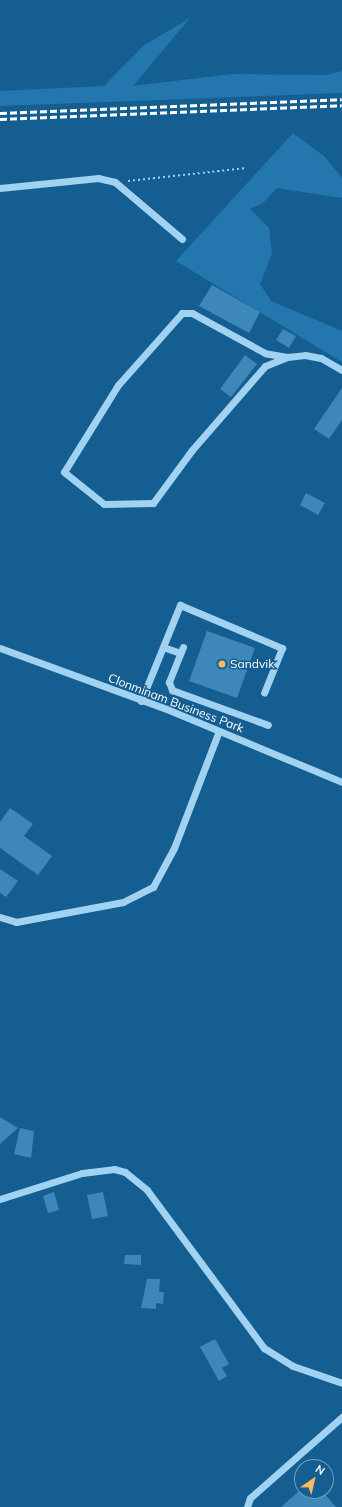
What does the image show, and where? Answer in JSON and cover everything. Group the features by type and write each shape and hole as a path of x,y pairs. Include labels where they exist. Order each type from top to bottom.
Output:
{"street":[{"path":"0,188 98,178 115,182 182,240"},
{"path":"287,357 265,366 252,378 192,450 153,504 104,504 64,472 118,385 182,313 192,313 265,353 287,357 322,358 342,370"},
{"path":"141,701 180,605 282,648 264,693"},
{"path":"163,646 182,650 169,682 172,690 268,725"},
{"name":"Clonminam Business Park","path":"0,648 219,731 342,782"},
{"path":"0,917 16,922 123,902 153,887 174,848 219,731"},
{"path":"0,1199 74,1175 114,1169 125,1172 147,1190 264,1348 293,1366 342,1383"},
{"path":"247,1507 250,1498 342,1417"}],"path":[{"path":"115,182 246,168"}],"shaded area":[{"path":"190,18 133,86 232,74 327,75 342,71 342,93 0,106 0,91 104,86 143,46"},
{"path":"293,133 324,156 342,178 342,198 277,188 263,203 250,209 269,228 272,254 260,284 271,301 342,331 342,362 176,261"}],"building":[{"path":"212,285 260,312 249,333 199,306"},
{"path":"283,329 296,336 289,348 276,340"},
{"path":"245,355 257,364 231,397 220,389"},
{"path":"342,388 342,420 329,439 314,429"},
{"path":"306,493 325,503 318,515 300,505"},
{"name":"Sandvik","path":"207,631 255,648 237,698 189,681"},
{"path":"10,808 33,824 24,836 52,856 38,875 0,848 0,822"},
{"path":"0,869 18,881 6,897 0,893"},
{"path":"0,1117 18,1128 0,1144"},
{"path":"20,1128 34,1131 31,1158 14,1154"},
{"path":"54,1192 59,1210 48,1213 43,1196"},
{"path":"103,1192 108,1216 92,1219 87,1195"},
{"path":"125,1255 141,1255 141,1265 124,1264"},
{"path":"147,1279 160,1279 159,1292 164,1292 163,1304 156,1303 156,1309 141,1308"},
{"path":"215,1339 229,1364 222,1368 227,1376 219,1381 200,1347"},
{"path":"294,1495 294,1499 329,1499 336,1507 281,1507"}],"railway":[{"path":"0,113 342,99"},
{"path":"0,119 342,105"}],"place":[{"name":"Sandvik","path":"222,664"}]}
